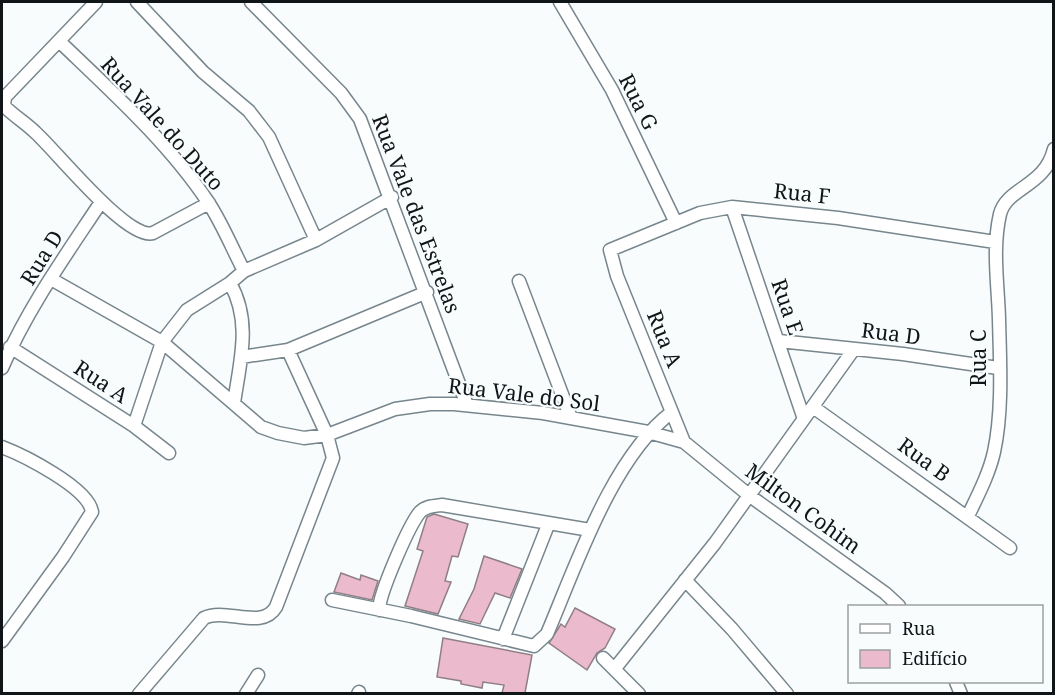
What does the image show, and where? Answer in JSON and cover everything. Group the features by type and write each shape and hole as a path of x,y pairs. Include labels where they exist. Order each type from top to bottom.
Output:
{"street":[{"path":"96,2 5,97 3,103 42,138 101,202 134,229 148,234 209,203"},
{"path":"137,2 203,72 249,111 269,136 316,240"},
{"name":"Rua Vale das Estrelas","path":"251,2 353,106 392,197 467,405"},
{"name":"Rua G","path":"560,2 612,90 676,223"},
{"name":"Rua Vale do Duto","path":"59,42 131,113 209,203 244,270"},
{"name":"Rua C","path":"968,516 994,453 998,423 995,242 1002,208 1010,198 1037,180 1052,158 1053,149"},
{"path":"134,426 162,342 187,310 230,283 244,270 316,240 392,197"},
{"name":"Rua D","path":"2,368 10,347 101,202"},
{"name":"Rua F","path":"610,250 700,213 732,207 838,218 995,242"},
{"name":"Rua E","path":"732,207 804,419"},
{"name":"Rua A","path":"610,250 610,257 684,442"},
{"path":"51,279 162,342"},
{"path":"519,281 571,418"},
{"path":"230,283 241,311 245,331 234,403"},
{"path":"241,357 288,350 427,292"},
{"name":"Rua D","path":"778,341 998,368"},
{"name":"Rua Vale do Sol","path":"162,342 261,427 278,434 304,438 327,435 396,409 430,404 467,405 571,418 648,432 684,442"},
{"name":"Rua A","path":"10,347 134,426 169,453"},
{"path":"616,667 750,496 854,349"},
{"path":"139,693 204,618 219,613 262,619 273,613 295,562 333,458 327,435 288,350"},
{"name":"Rua B","path":"813,407 1010,548"},
{"path":"332,600 534,646 543,640 590,530 648,432 672,412"},
{"name":"Milton Cohim","path":"684,442 750,496 885,593 898,605"},
{"path":"2,447 28,459 83,495 91,505 92,512 63,557 2,641"},
{"path":"379,610 400,551 419,513 429,507 442,506 590,530"},
{"path":"503,639 548,525"},
{"path":"685,580 732,629 787,693"},
{"path":"603,658 616,667 639,693"},
{"path":"246,693 258,675"}],"building":[{"path":"434,514 468,524 458,557 452,556 445,581 451,582 438,614 405,606 423,551 417,549 427,517"},
{"path":"484,556 522,569 510,598 495,593 480,624 459,619 474,589"},
{"path":"341,573 360,580 361,575 378,581 372,600 334,592"},
{"path":"575,608 615,629 605,648 597,653 587,670 549,643 561,624 565,627"},
{"path":"443,638 532,655 525,693 502,693 504,685 483,682 482,688 461,684 461,681 437,677"}]}
